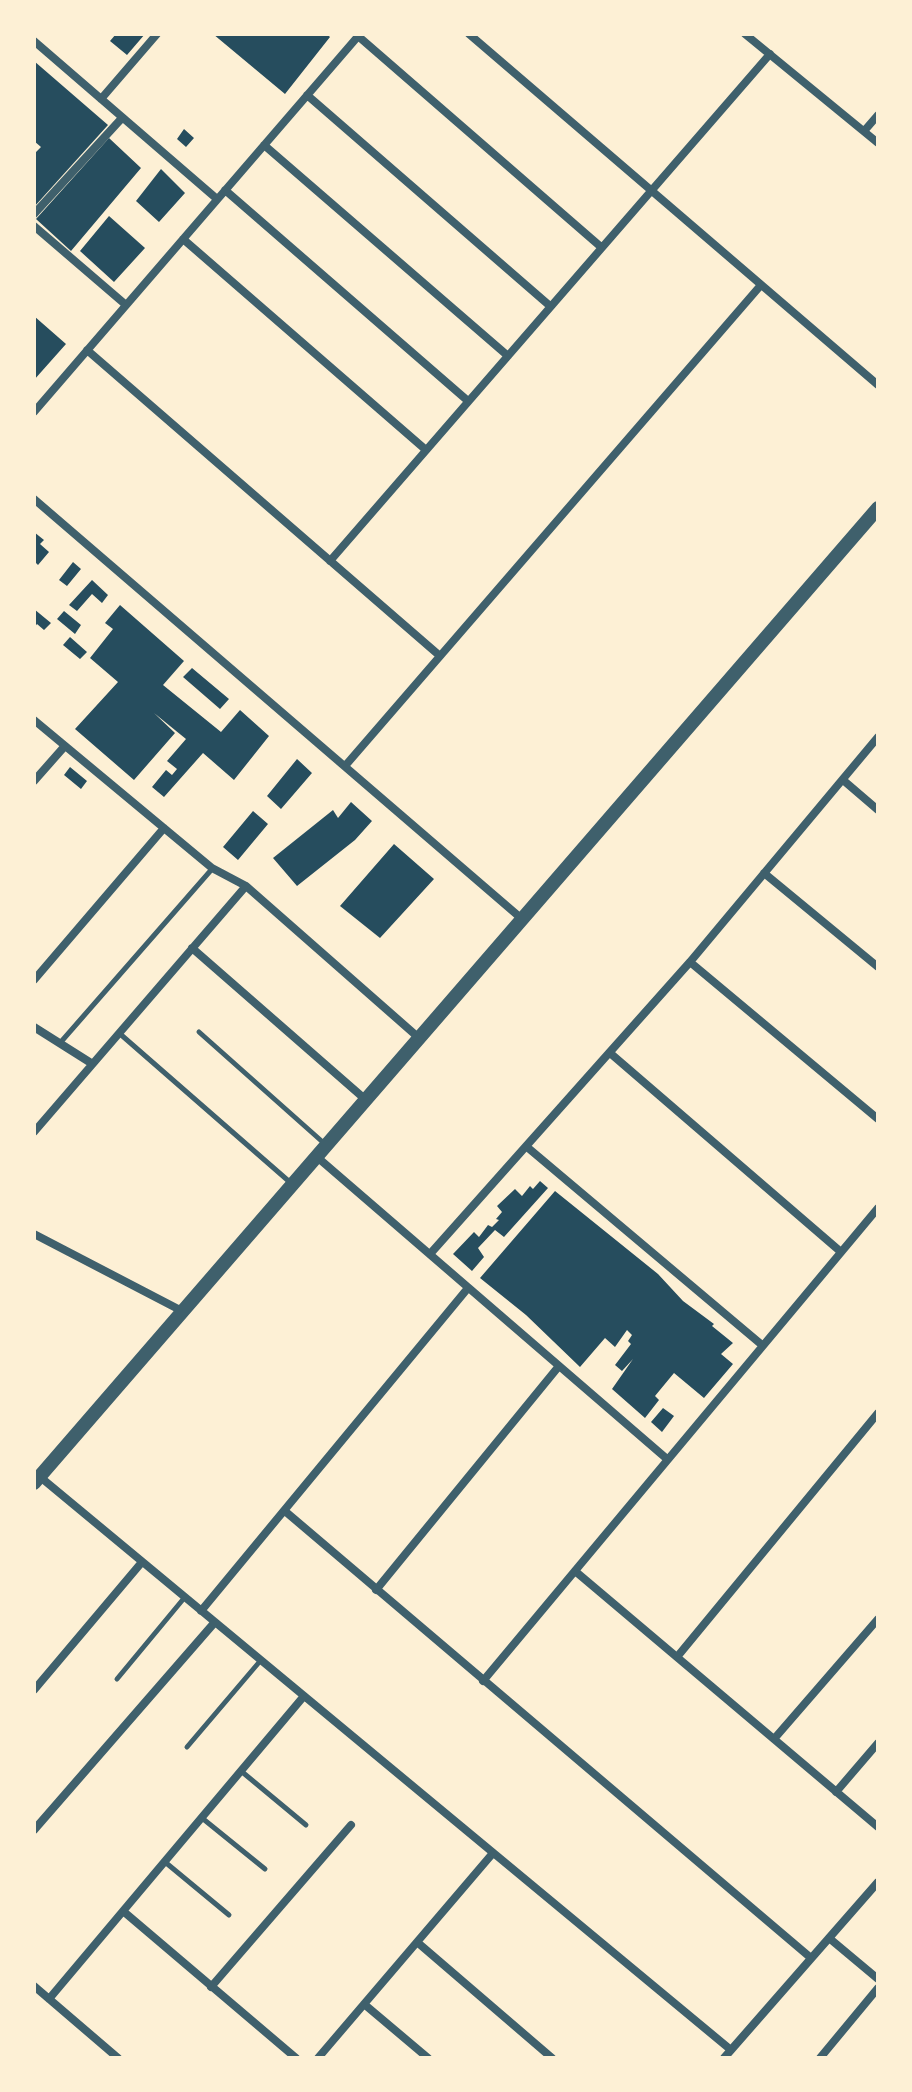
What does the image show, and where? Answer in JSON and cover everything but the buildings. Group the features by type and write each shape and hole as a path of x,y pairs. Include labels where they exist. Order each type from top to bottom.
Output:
{"street":[{"path":"101,99 157,34"},
{"path":"469,34 878,385"},
{"path":"745,34 878,143"},
{"path":"34,412 359,35 601,247"},
{"path":"34,41 217,199"},
{"path":"330,561 770,54"},
{"path":"307,95 550,306"},
{"path":"865,130 878,115"},
{"path":"34,214 122,118"},
{"path":"264,145 508,356"},
{"path":"225,190 468,401"},
{"path":"34,226 126,305"},
{"path":"183,239 426,450"},
{"path":"345,766 761,285"},
{"path":"87,350 440,656"},
{"path":"34,499 522,919"},
{"path":"878,508 37,1480 261,1660 493,1853 727,2054 878,1882"},
{"path":"34,720 212,868 246,886 419,1038"},
{"path":"430,1254 690,962 878,737"},
{"path":"34,781 64,747"},
{"path":"843,780 878,810"},
{"path":"34,980 164,828"},
{"path":"764,873 878,967"},
{"path":"34,1132 246,886"},
{"path":"192,948 366,1100"},
{"path":"690,962 878,1119"},
{"path":"34,1027 91,1063"},
{"path":"610,1053 841,1252"},
{"path":"527,1147 762,1345"},
{"path":"322,1151 468,1288 667,1459"},
{"path":"483,1681 878,1208"},
{"path":"34,1235 182,1311"},
{"path":"201,1611 286,1512 468,1288"},
{"path":"376,1590 559,1366"},
{"path":"677,1657 878,1413"},
{"path":"286,1512 811,1958"},
{"path":"34,1690 142,1562"},
{"path":"575,1571 878,1827"},
{"path":"774,1739 878,1619"},
{"path":"34,1830 215,1622"},
{"path":"49,1999 304,1696"},
{"path":"836,1792 878,1743"},
{"path":"211,1987 351,1825"},
{"path":"332,2058 321,2055 493,1853"},
{"path":"123,1911 296,2058"},
{"path":"829,1938 878,1979"},
{"path":"417,1942 552,2058"},
{"path":"34,1986 118,2058"},
{"path":"820,2058 878,1988"},
{"path":"364,2004 428,2058"}],"lane":[{"path":"60,1043 212,868"},
{"path":"118,1032 293,1185"},
{"path":"199,1032 322,1151"},
{"path":"117,1679 185,1597"},
{"path":"187,1747 261,1660"},
{"path":"241,1771 306,1825"},
{"path":"202,1818 265,1869"},
{"path":"165,1862 229,1915"}]}
